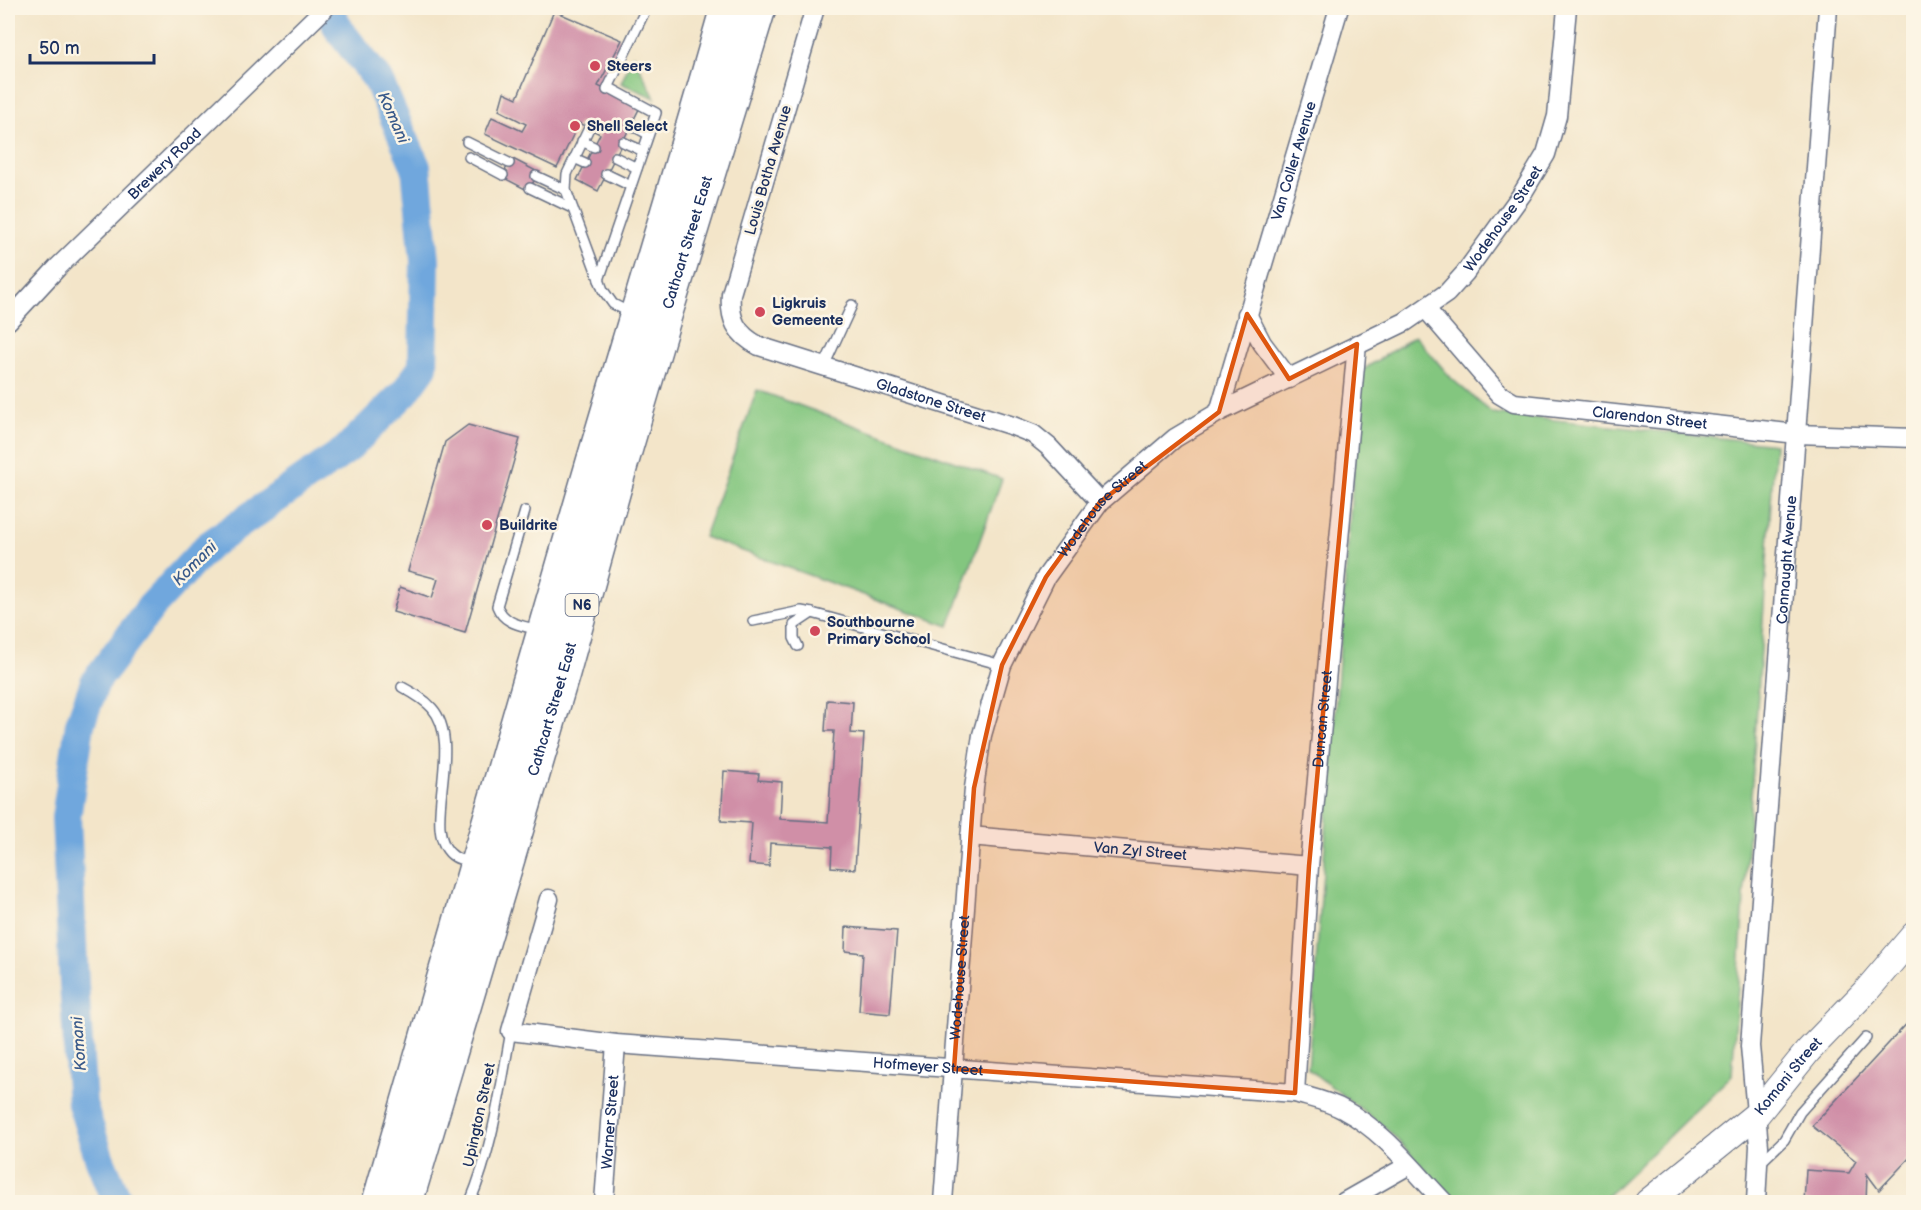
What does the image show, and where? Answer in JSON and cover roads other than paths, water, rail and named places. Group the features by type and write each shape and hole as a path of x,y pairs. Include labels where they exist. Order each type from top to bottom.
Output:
{"highway":[{"name":"Cathcart Street East","path":"379,1203 490,867 558,636 649,319 688,147 727,8"},
{"name":"Cathcart Street East","path":"649,319 759,8"},
{"name":"Cathcart Street East","path":"406,1203 490,867"}],"street":[{"name":"Brewery Road","path":"8,321 58,267 325,8"},
{"name":"Louis Botha Avenue","path":"740,331 731,314 731,294 815,8"},
{"name":"Van Coller Avenue","path":"1219,412 1339,8"},
{"name":"Wodehouse Street","path":"944,1203 970,836 982,735 1002,665 1046,577 1100,502 1175,438 1219,412 1405,322 1448,293 1522,194 1546,154 1557,116 1567,8"},
{"name":"Connaught Avenue","path":"1756,1203 1758,1165 1750,1046 1828,8"},
{"name":"Clarendon Street","path":"1426,309 1499,394 1514,403 1797,434 1914,438"},
{"path":"1247,314 1262,343 1289,379"},
{"name":"Gladstone Street","path":"740,331 748,340 759,345 1033,434 1055,453 1100,502"},
{"name":"Duncan Street","path":"1294,1093 1309,866 1357,344"},
{"name":"Van Zyl Street","path":"970,836 1309,866"},
{"path":"511,1031 549,899"},
{"name":"Komani Street","path":"1648,1203 1756,1114 1808,1051 1867,990 1914,935"},
{"name":"Hofmeyer Street","path":"511,1031 616,1044 1294,1093 1325,1101 1351,1114 1385,1140 1444,1203"},
{"name":"Warner Street","path":"604,1203 616,1044"},
{"path":"1344,1203 1409,1165"}],"lane":[{"path":"598,280 656,113 607,88 644,13"},
{"path":"631,125 648,134"},
{"path":"589,128 567,174 566,190 598,280 613,304 649,319"},
{"path":"582,141 594,147"},
{"path":"466,142 509,163"},
{"path":"623,142 643,151"},
{"path":"469,157 503,174"},
{"path":"615,157 637,168"},
{"path":"574,158 585,163"},
{"path":"606,174 631,186"},
{"path":"536,176 566,190"},
{"path":"530,188 572,208"},
{"path":"824,366 852,305"},
{"path":"525,511 497,606 501,615 510,622 558,636"},
{"path":"753,621 801,611 1002,665"},
{"path":"798,646 794,638 794,625 812,613"},
{"path":"402,687 433,709 443,730 445,758 440,811 442,839 447,849 456,858 490,867"},
{"name":"Upington Street","path":"470,1203 485,1166 490,1146 511,1031"},
{"path":"1758,1165 1784,1140 1800,1112 1866,1038"}],"waterway":[{"name":"Komani","path":"118,1202 100,1160 82,1104 66,818 80,724 95,682 151,607 208,546 346,450 405,392 423,367 425,260 416,167 378,80 340,31 328,8"}],"place":[{"name":"Steers","path":"595,66"},
{"name":"Shell Select","path":"575,126"},
{"name":"Ligkruis Gemeente","path":"760,312"},
{"name":"Buildrite","path":"487,525"},
{"name":"Southbourne Primary School","path":"815,631"}]}
